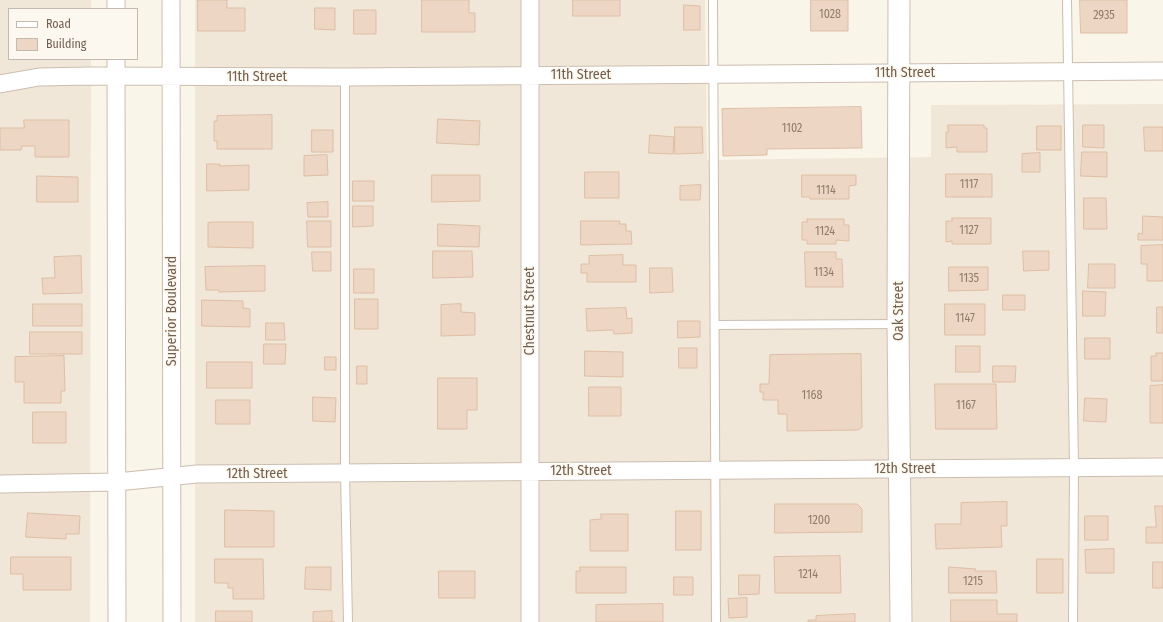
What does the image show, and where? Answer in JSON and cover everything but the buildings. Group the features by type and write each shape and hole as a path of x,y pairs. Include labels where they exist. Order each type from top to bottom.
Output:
{"street":[{"name":"Superior Boulevard","path":"171,0 172,622"},
{"name":"Chestnut Street","path":"530,0 530,622"},
{"name":"Oak Street","path":"899,0 898,324 901,622"},
{"path":"116,60 117,622"},
{"name":"11th Street","path":"0,84 39,77 116,76 345,77 1163,71"},
{"name":"12th Street","path":"0,484 117,482 197,474 1163,467"}],"lane":[{"path":"713,0 716,622"},
{"path":"1067,0 1074,467 1073,622"},
{"path":"345,77 345,473 348,622"},
{"path":"715,325 898,324"}],"shaded area":[{"path":"0,0 91,0 91,8 8,8 8,60 91,60 90,622 0,622"},
{"path":"195,0 705,0 707,160 931,157 931,105 1163,104 1163,622 195,622"}]}
